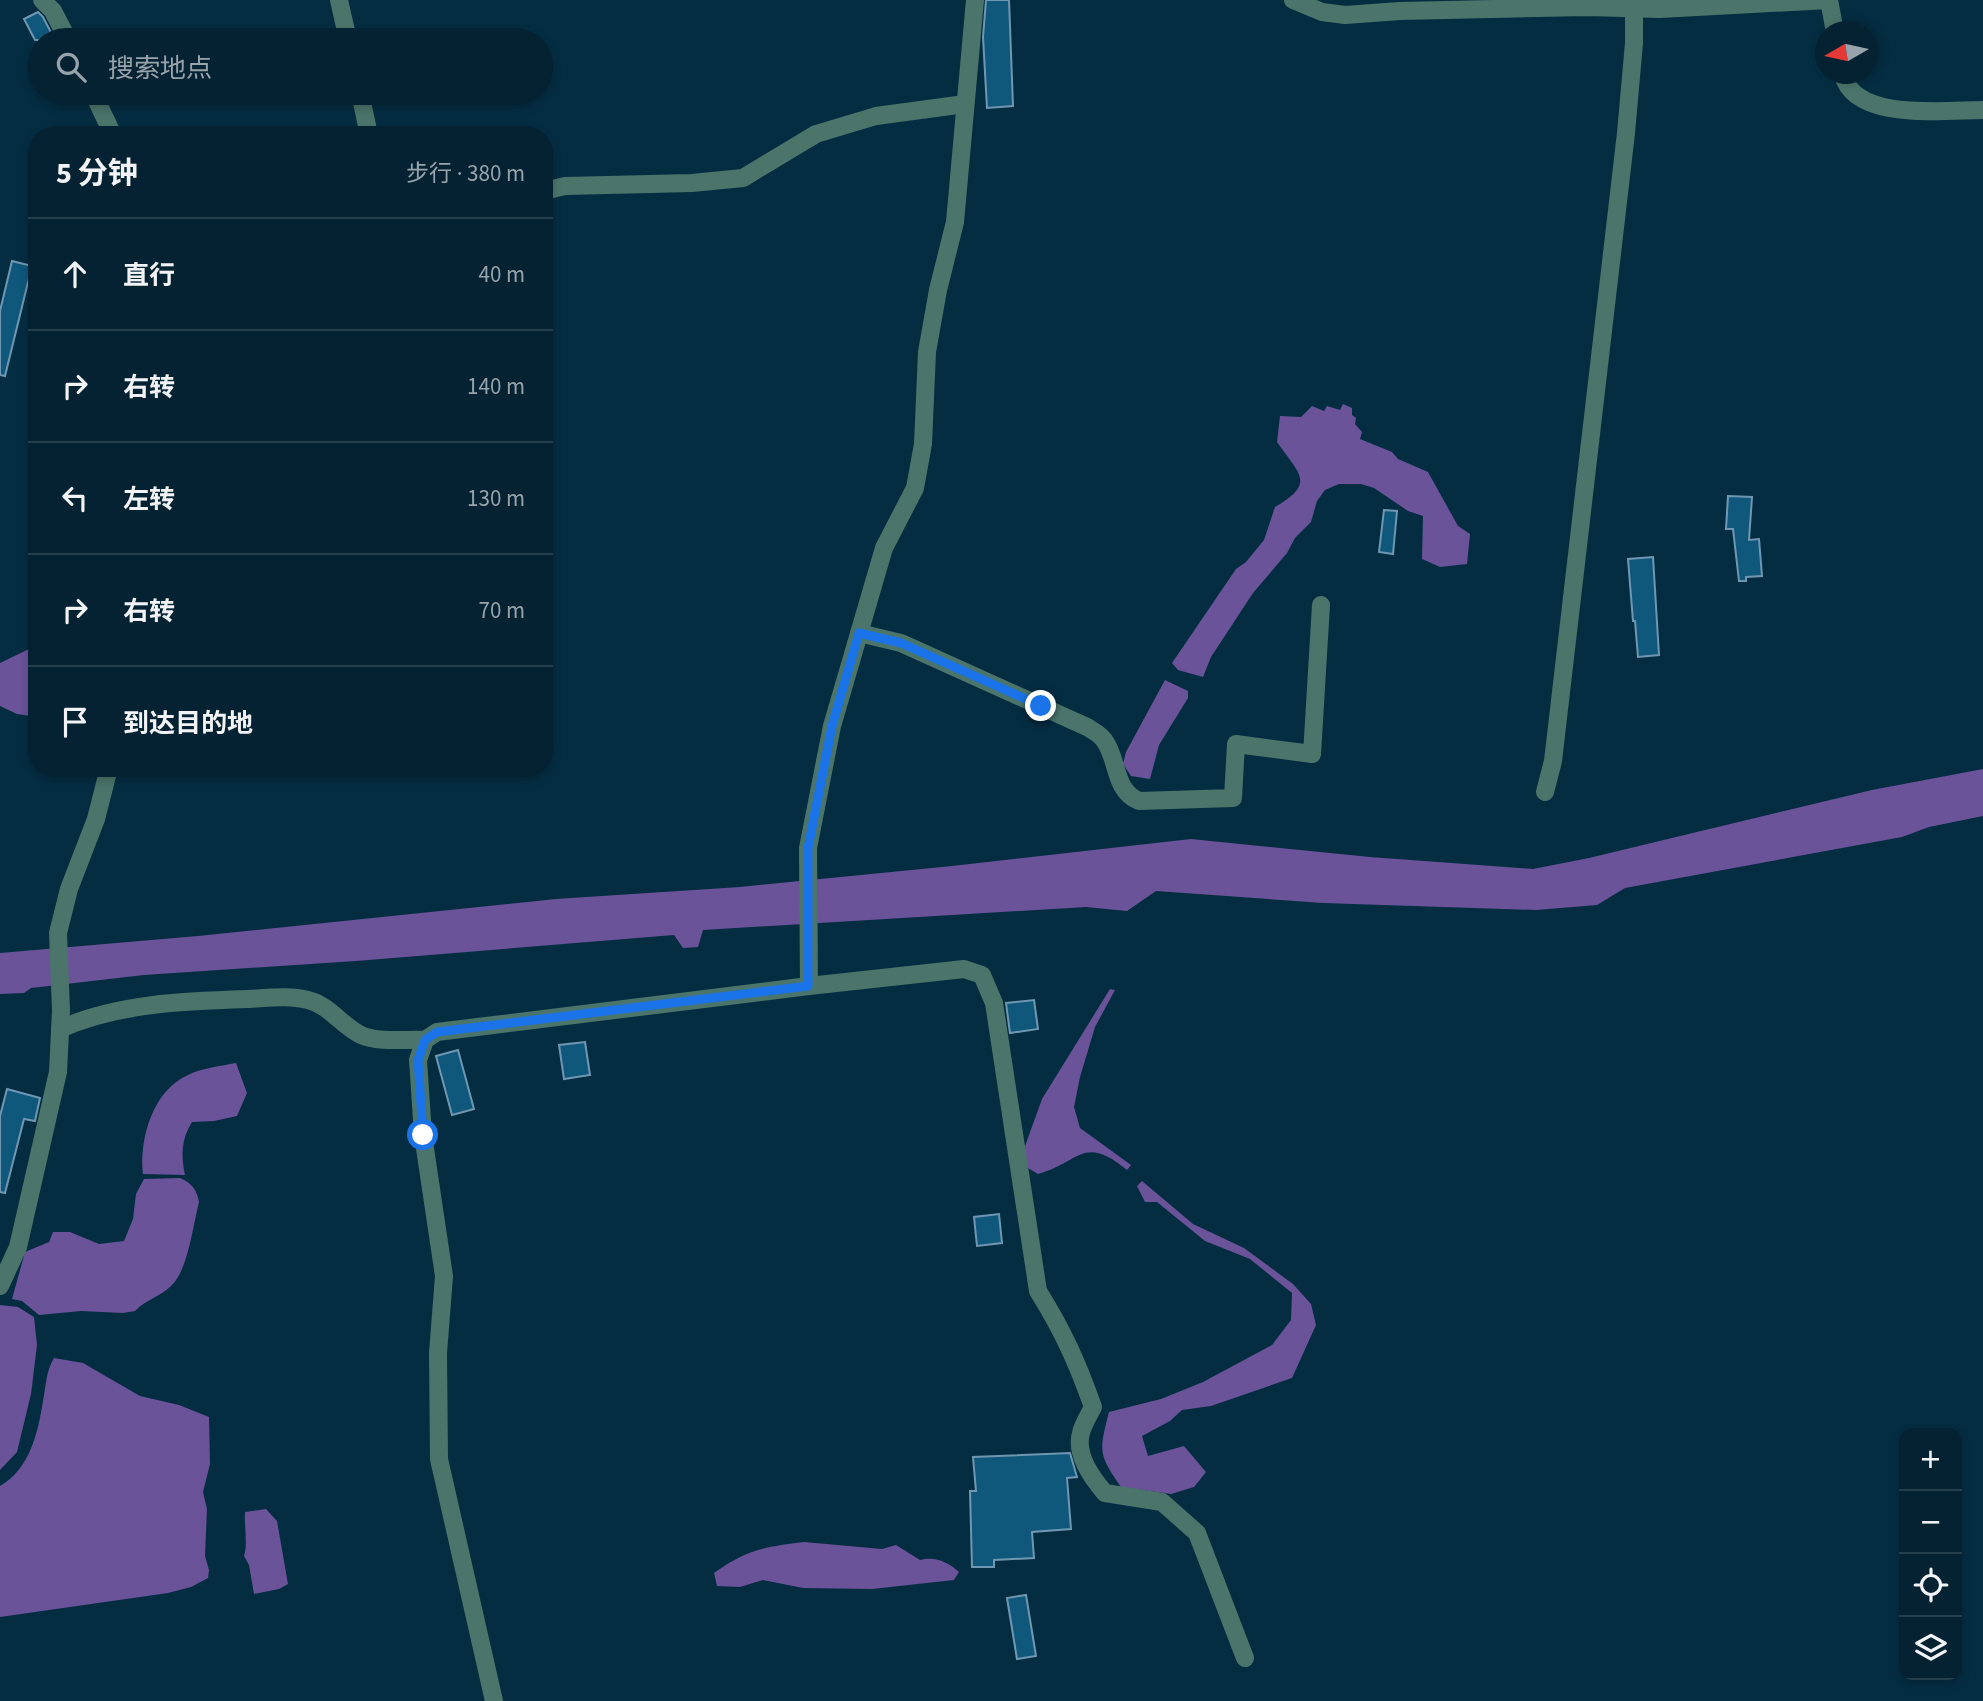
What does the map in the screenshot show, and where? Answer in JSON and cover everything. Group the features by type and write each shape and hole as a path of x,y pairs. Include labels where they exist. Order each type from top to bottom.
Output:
{"street":[{"path":"42,0 53,11 62,28"},
{"path":"339,0 345,28"},
{"path":"808,986 808,848 832,726 884,548 915,488 923,444 927,352 938,289 955,222 975,0"},
{"path":"1293,0 1322,12 1345,15 1467,5 1634,8 1735,6 1829,0 1833,21"},
{"path":"1545,792 1553,761 1626,133 1634,43 1634,8"},
{"path":"1845,84 1885,109 1983,110"},
{"path":"553,189 565,186 692,183 743,178 816,134 876,116 965,104"},
{"path":"99,105 109,126"},
{"path":"363,105 367,126"},
{"path":"859,633 901,643 1087,727 1102,737 1108,746 1122,787 1130,797 1139,801 1233,798 1236,744 1312,754 1321,605"},
{"path":"0,1286 18,1247 58,1072 61,1021 58,933 69,889 96,819 107,777"},
{"path":"61,1021 171,1004 286,998 308,1000 320,1005 362,1035 425,1040 437,1032 808,986 964,968 982,975 994,1003 1038,1291 1076,1358 1093,1407 1080,1434 1082,1455 1093,1479 1105,1493 1162,1502 1197,1533 1245,1658"},
{"path":"425,1040 418,1060 423,1135 444,1276 438,1353 439,1458 494,1701"}],"shaded area":[{"path":"1343,404 1352,408 1355,424 1362,432 1360,439 1392,452 1398,459 1428,472 1458,526 1470,534 1467,564 1440,567 1422,559 1423,516 1408,511 1374,488 1361,484 1339,484 1325,490 1317,501 1311,522 1295,538 1287,553 1253,593 1211,657 1203,677 1178,670 1172,663 1236,569 1246,562 1264,540 1275,507 1288,499 1300,485 1297,471 1277,442 1280,416 1301,417 1312,406 1324,411 1327,406 1340,410"},
{"path":"28,649 28,716 0,706 0,663"},
{"path":"1165,680 1188,691 1188,698 1159,745 1150,779 1131,776 1123,764 1126,752"},
{"path":"1983,769 1983,816 1929,827 1902,837 1625,888 1597,905 1536,910 1323,903 1156,891 1127,911 1086,907 703,930 698,947 683,948 674,935 144,975 31,988 24,993 0,994 0,953 198,936 556,899 740,887 1191,839 1370,857 1533,869 1872,790"},
{"path":"1110,989 1115,990 1095,1027 1074,1107 1080,1128 1131,1165 1127,1170 1112,1159 1091,1152 1038,1174 1028,1168 1024,1149 1042,1099"},
{"path":"236,1063 247,1093 237,1116 192,1122 183,1148 185,1175 143,1174 146,1131 157,1104 166,1092 176,1082 193,1073"},
{"path":"180,1178 193,1187 199,1202 182,1270 167,1290 135,1311 123,1313 81,1311 39,1315 22,1301 12,1299 25,1252 49,1242 53,1232 70,1232 99,1244 124,1241 133,1219 136,1194 144,1179"},
{"path":"1142,1181 1193,1224 1244,1248 1293,1284 1311,1304 1316,1325 1292,1378 1211,1406 1182,1410 1170,1421 1142,1436 1148,1456 1184,1446 1206,1472 1194,1487 1171,1494 1121,1487 1104,1459 1102,1444 1109,1412 1161,1399 1203,1382 1272,1345 1291,1320 1292,1293 1250,1259 1205,1241 1157,1202 1145,1202 1137,1186"},
{"path":"0,1305 18,1307 34,1317 37,1345 31,1394 17,1452 0,1470"},
{"path":"54,1358 83,1363 140,1396 179,1405 209,1417 210,1464 203,1492 207,1509 205,1556 208,1578 191,1587 168,1593 0,1617 0,1486 19,1470 31,1449 48,1373"},
{"path":"266,1509 277,1521 288,1584 279,1589 254,1594 249,1565 244,1556 245,1512"},
{"path":"804,1542 882,1549 896,1545 920,1560 941,1561 959,1572 954,1580 872,1589 803,1588 763,1580 740,1587 717,1586 714,1573 736,1559 767,1548"}],"building":[{"path":"986,0 1009,0 1013,106 987,108 983,37"},
{"path":"38,12 49,28 29,28 24,19"},
{"path":"12,261 28,265 28,282 5,376 0,375 0,311"},
{"path":"1728,496 1752,497 1749,540 1759,539 1762,576 1746,577 1746,581 1739,581 1733,529 1726,529"},
{"path":"1384,510 1397,511 1393,554 1379,552"},
{"path":"1653,557 1659,655 1638,657 1628,559"},
{"path":"1034,1000 1038,1029 1010,1033 1006,1003"},
{"path":"585,1042 590,1075 564,1079 559,1045"},
{"path":"458,1050 474,1109 452,1115 436,1056"},
{"path":"7,1089 40,1098 35,1121 24,1119 5,1193 0,1192 0,1116"},
{"path":"999,1214 1002,1243 977,1246 974,1217"},
{"path":"1070,1453 1077,1477 1067,1478 1071,1529 1032,1532 1034,1558 994,1560 994,1567 972,1567 970,1491 976,1491 973,1457"},
{"path":"1026,1595 1036,1656 1017,1659 1007,1598"}],"route":[{"path":"423,1135 418,1060 425,1040 437,1032 808,986 808,848 832,726 859,633 901,643 1041,706"}]}
